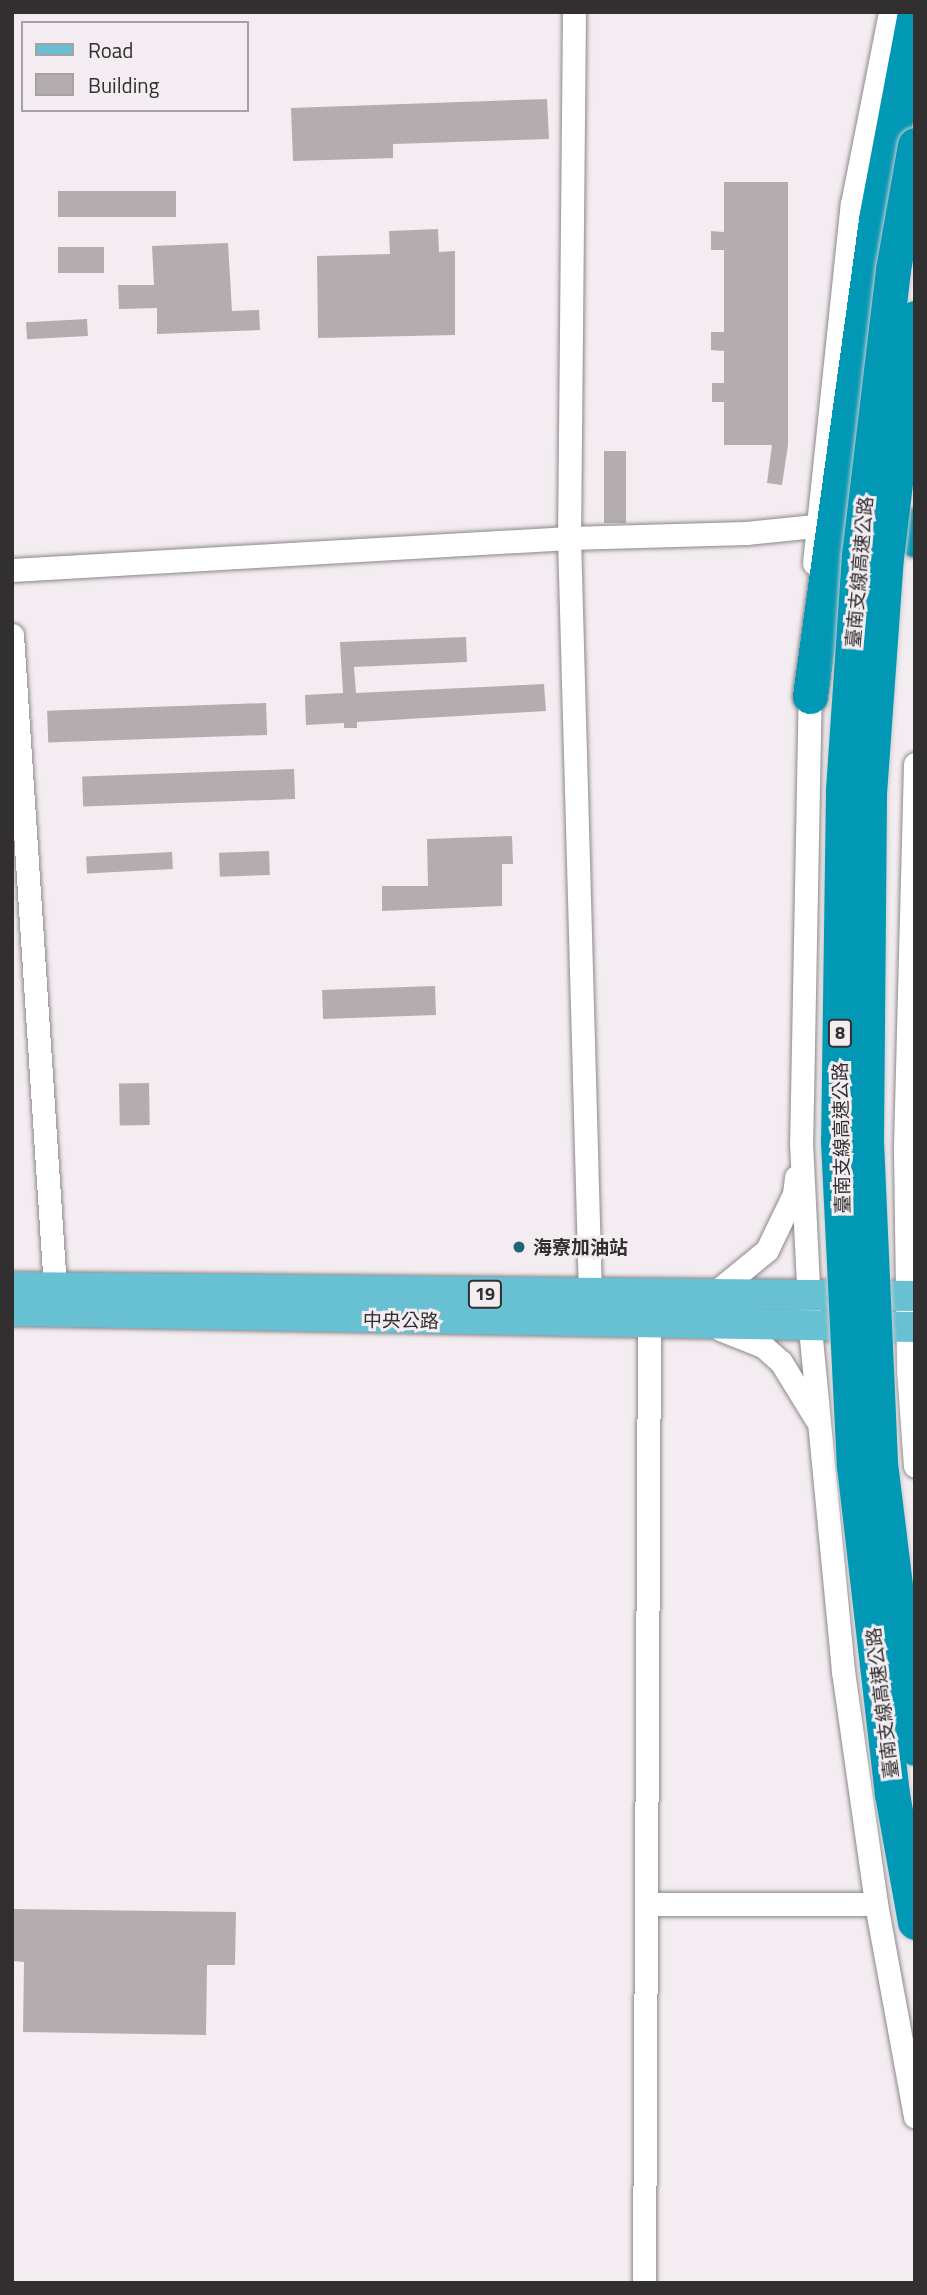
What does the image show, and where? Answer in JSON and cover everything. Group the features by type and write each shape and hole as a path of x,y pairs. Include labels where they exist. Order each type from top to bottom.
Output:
{"highway":[{"path":"810,696 876,219 915,13"},
{"name":"臺南支線高速公路","path":"915,145 893,270 859,555 843,791 838,1141 855,1466 892,1794 915,1922"},
{"name":"臺南支線高速公路","path":"915,318 886,556 869,794 866,1142 880,1463 915,1748"},
{"path":"915,526 915,539"}],"main road":[{"name":"中央公路","path":"12,1287 590,1295 911,1295"},
{"name":"中央公路","path":"12,1311 810,1328 911,1327"}],"street":[{"path":"574,12 569,538 590,1295"},
{"path":"890,12 852,204 815,526 801,1142 810,1328 844,1671 876,1904 915,2116"},
{"path":"12,570 569,538 746,533 815,526"},
{"path":"12,635 55,1287"},
{"path":"915,764 905,1151 915,1466"},
{"path":"711,1296 767,1250 794,1194 801,1142"},
{"path":"905,1151 915,1179"},
{"path":"644,2283 649,1325"},
{"path":"710,1326 763,1346 781,1362 821,1429"},
{"path":"647,1904 876,1904"}],"building":[{"path":"547,99 549,139 393,144 393,158 293,161 291,108"},
{"path":"724,182 788,182 788,445 782,485 767,483 772,445 724,445 724,402 712,402 712,383 724,383 724,351 711,350 711,332 724,332 724,250 711,250 711,231 724,232"},
{"path":"58,191 176,191 176,217 58,217"},
{"path":"438,229 439,252 455,251 455,335 318,338 317,256 390,254 389,231"},
{"path":"228,243 232,311 259,310 260,330 157,334 157,308 119,309 118,285 154,285 152,246"},
{"path":"58,247 104,247 104,273 58,273"},
{"path":"87,319 88,336 27,339 26,322"},
{"path":"604,451 626,451 626,523 604,523"},
{"path":"466,637 467,662 354,667 356,693 544,684 546,711 357,722 357,728 344,728 344,723 306,725 305,695 343,693 340,642"},
{"path":"266,703 267,735 48,743 47,711"},
{"path":"294,769 295,799 83,806 82,776"},
{"path":"512,836 513,864 502,864 502,906 382,911 382,886 428,886 427,839"},
{"path":"269,851 270,875 220,877 219,853"},
{"path":"172,852 173,869 87,873 86,857"},
{"path":"435,986 436,1015 323,1019 322,990"},
{"path":"149,1083 150,1125 120,1126 119,1084"},
{"path":"12,1909 236,1912 235,1965 207,1965 206,2035 23,2032 24,1962 12,1961"}],"place":[{"name":"海寮加油站","path":"519,1247"}]}
